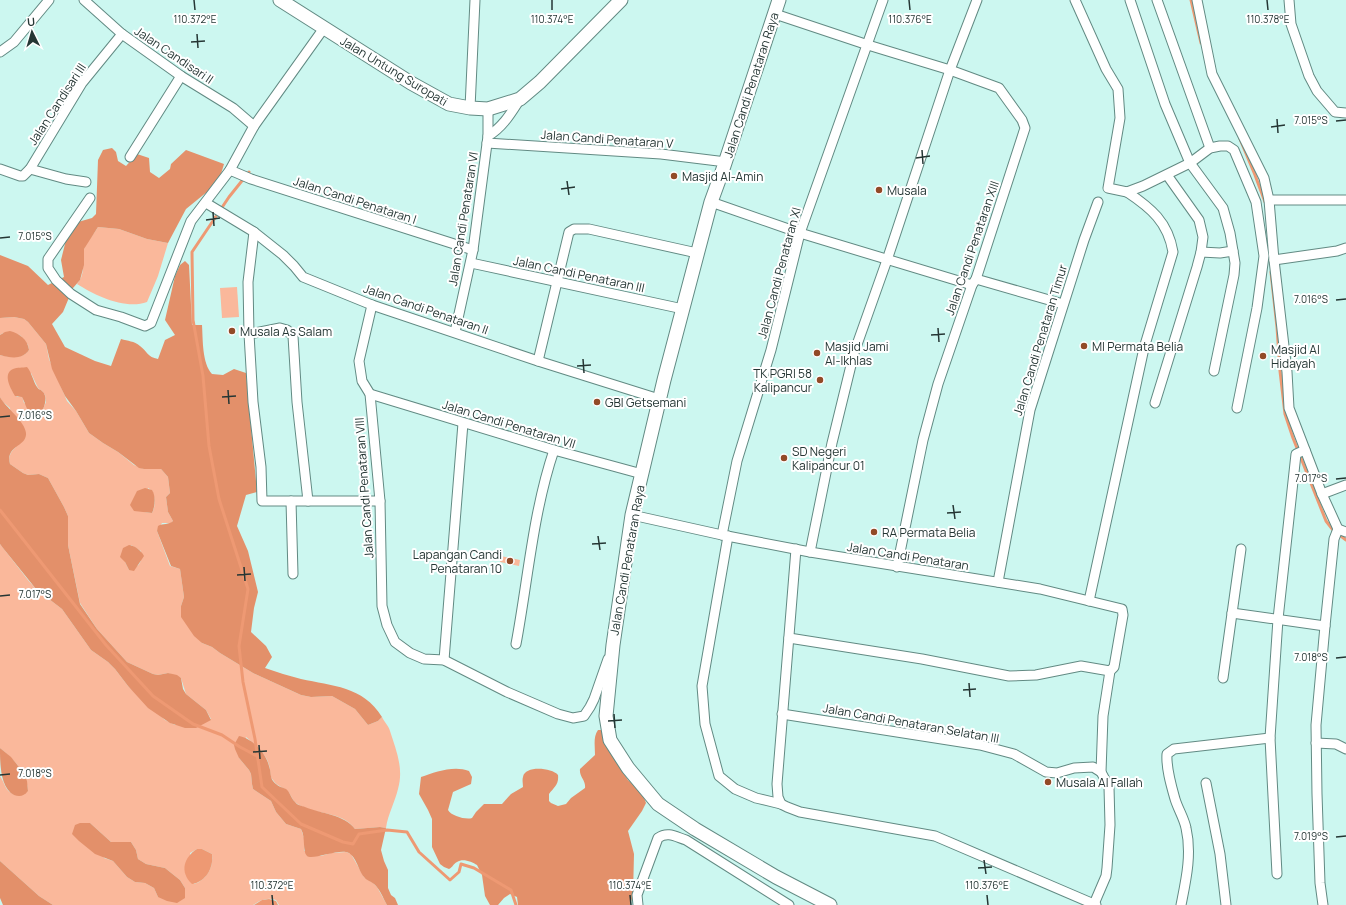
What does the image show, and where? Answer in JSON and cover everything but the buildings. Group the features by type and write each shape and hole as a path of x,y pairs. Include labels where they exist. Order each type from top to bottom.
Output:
{"main road":[{"name":"Jalan Untung Suropati","path":"280,0 412,83 449,104 470,108 488,108 520,99 540,82 621,0"},
{"name":"Jalan Candi Penataran Raya","path":"779,0 726,162 711,202 659,399 632,515 613,645 606,716 610,740 628,768 658,804 702,833 776,877 830,905"}],"street":[{"path":"0,52 14,42 49,0"},
{"name":"Jalan Candisari II","path":"84,0 122,34 181,76 233,108 254,126"},
{"path":"470,108 475,0"},
{"name":"Jalan Candi Penataran XI","path":"883,0 800,233 771,350 737,461 702,686 705,724 718,776 735,789 756,798 781,804 787,808 800,812 935,836 1095,904"},
{"path":"810,552 832,443 854,353 887,260 950,70 977,0"},
{"path":"1075,0 1106,69 1118,89 1120,118 1108,188 1127,192 1146,205 1160,219 1171,239 1173,252 1144,348 1089,601"},
{"path":"1130,0 1165,104 1190,163 1222,208 1230,234 1235,263 1234,275 1214,371"},
{"path":"1157,0 1210,148"},
{"path":"1197,0 1212,74 1264,178 1269,200 1274,260 1287,372 1289,408 1301,452 1339,533 1325,626 1316,725 1316,794 1320,883 1323,905"},
{"path":"1289,0 1291,24 1309,76 1314,86 1335,112 1346,113"},
{"path":"775,14 950,70"},
{"path":"90,198 48,259 48,268 56,280 71,294 96,310 146,326 151,323 191,221 230,170 254,126 324,28"},
{"name":"Jalan Candisari III","path":"30,169 82,83 122,34"},
{"name":"Jalan Candi Penataran XIII","path":"897,567 923,440 938,384 974,282 1025,128 1022,120 999,88 950,70"},
{"path":"130,157 181,76"},
{"path":"487,140 508,119 520,99"},
{"name":"Jalan Candi Penataran VI","path":"455,332 473,250 487,140 488,108"},
{"name":"Jalan Candi Penataran V","path":"487,140 661,154 726,162"},
{"path":"1127,192 1167,175 1190,163 1210,148 1228,146 1234,150 1256,202 1264,256 1257,308 1237,408"},
{"path":"0,169 20,176 23,176 30,169 66,179 86,182"},
{"name":"Jalan Candi Penataran I","path":"230,170 246,177 473,250"},
{"path":"1155,403 1202,252 1203,237 1200,220 1167,175"},
{"path":"1269,200 1346,200"},
{"path":"711,202 800,233 887,260 1063,304"},
{"name":"Jalan Candi Penataran Timur","path":"998,582 1030,410 1063,304 1098,202"},
{"name":"Jalan Candi Penataran II","path":"206,203 254,232 283,255 303,277 372,305 538,361 659,399"},
{"path":"538,361 569,232 574,229 589,229 697,253"},
{"path":"254,232 248,282 249,334 253,402 261,467 262,501 380,501"},
{"path":"1274,260 1337,251 1346,248"},
{"path":"1202,252 1220,253 1233,251"},
{"name":"Jalan Candi Penataran III","path":"471,263 683,309"},
{"name":"Jalan Candi Penataran VIII","path":"372,305 359,360 362,381 370,394 380,501 382,606 387,625 395,642 410,653 424,658 444,660"},
{"path":"249,334 280,328 287,330 293,336 297,402 308,501"},
{"name":"Jalan Candi Penataran VII","path":"370,394 554,450 642,474"},
{"path":"463,423 444,660 507,692 558,714 573,718 584,716 590,708 613,645"},
{"path":"516,644 538,513 554,450"},
{"path":"1277,874 1270,738 1278,619 1301,452"},
{"path":"1322,494 1346,485"},
{"path":"291,501 293,574"},
{"name":"Jalan Candi Penataran","path":"632,515 725,536 810,552 897,567 1040,588 1122,609 1124,615 1112,669"},
{"path":"781,804 778,797 777,784 796,549"},
{"path":"1223,678 1240,549"},
{"path":"1232,613 1325,626"},
{"path":"789,638 922,659 1009,676 1036,675 1081,666 1112,669 1103,716 1101,772 1109,787 1110,825 1107,868 1106,876 1095,904"},
{"name":"Jalan Candi Penataran Selatan III","path":"782,714 980,746 1014,754 1046,772 1057,773 1074,768 1093,767 1101,772"},
{"path":"1181,905 1187,878 1189,858 1186,829 1175,799 1166,762 1167,754 1174,749 1270,738"},
{"path":"1316,743 1336,744 1346,749"},
{"path":"1206,783 1220,854 1226,905"},
{"path":"638,905 637,895 658,838 663,834 669,834 686,840 789,905"}],"shaded area":[{"path":"112,148 116,152 118,161 126,166 137,154 149,158 150,172 159,178 170,169 171,164 186,150 224,164 221,174 213,187 186,209 168,243 147,239 119,229 98,227 84,249 84,265 80,280 73,288 63,312 52,324 65,347 95,361 111,366 121,339 135,343 143,348 150,356 158,359 165,340 175,335 165,320 175,276 180,265 185,261 189,265 192,325 202,325 206,364 212,374 223,375 234,369 246,373 257,492 246,495 237,526 248,551 258,592 251,632 266,646 272,657 265,668 301,679 346,689 356,693 366,699 382,717 378,721 368,725 355,709 332,696 311,697 301,695 253,673 212,647 202,643 194,636 181,617 181,606 184,597 180,569 171,566 157,531 158,526 173,521 168,512 166,497 170,493 168,477 161,469 139,468 89,433 65,396 52,369 46,344 24,319 14,317 0,318 0,255 28,266 48,285 64,277 61,260 66,240 78,222 92,218 96,214 98,160 103,150"},
{"path":"98,227 119,229 147,239 168,243 158,276 147,302 139,304 121,303 102,297 77,284 83,272 84,249"},
{"path":"237,287 239,317 222,318 220,288"},
{"path":"14,317 24,319 46,344 49,359 67,401 76,411 89,433 118,452 134,465 144,469 161,469 168,477 170,493 166,497 168,512 173,521 171,523 162,523 157,531 170,566 180,569 184,597 181,606 202,643 212,647 253,673 301,695 311,697 332,696 355,709 368,725 378,721 382,717 389,729 395,745 400,766 400,781 386,828 355,829 343,819 311,810 296,803 290,794 277,784 271,777 268,761 260,750 246,737 239,758 251,774 253,789 271,801 276,812 286,824 301,829 304,838 304,851 321,856 331,853 346,852 351,854 364,877 377,887 387,905 279,905 276,900 267,899 261,900 253,905 53,905 39,896 0,861 0,776 11,793 15,795 28,791 25,778 19,767 0,748 0,544 36,589 62,609 91,650 108,662 128,686 165,720 175,725 211,719 206,710 186,694 181,678 168,673 158,675 153,674 127,662 97,629 80,603 68,545 68,516 64,507 48,478 39,474 28,475 10,464 10,455 16,447 10,408 2,401 0,397 0,355 12,357 20,356 29,350 28,345 20,335 3,333 0,335 0,318","holes":["31,373 38,388 45,395 46,402 43,409 24,403 22,396 17,397 10,385","148,488 154,496 154,507 152,513 144,512","131,545 141,551 141,561 136,567 129,570 125,562","90,823 111,842 131,842 136,850 138,859 146,864 165,868 180,880 185,888 158,897 154,888 145,883 135,882 127,877 113,861 104,858","197,849 202,849 212,854 211,868 203,879 194,884 190,853"]},
{"path":"10,331 20,335 27,343 29,350 20,357 0,355 0,335"},
{"path":"27,367 37,387 44,393 45,404 42,411 33,412 28,410 22,397 15,396 8,382 8,374 10,371 15,368"},
{"path":"0,397 19,419 25,428 26,433 23,441 11,453 9,458 10,464 28,475 39,474 48,478 68,516 68,545 80,604 97,629 127,662 153,674 158,675 168,673 177,675 181,678 183,689 186,694 206,710 211,720 196,728 185,728 170,723 148,708 115,669 91,650 62,609 36,589 0,544"},
{"path":"145,488 152,490 155,498 152,513 134,511 130,505 137,491"},
{"path":"129,545 138,549 144,556 134,571 129,570 125,562 120,557 123,548"},
{"name":"Lapangan Candi Penataran 10","path":"501,556 520,560 519,566 500,562"},
{"path":"598,730 601,730 608,749 628,780 642,792 646,803 628,831 634,854 633,895 630,905 518,905 517,897 510,894 498,905 490,905 485,896 482,875 477,865 462,860 449,869 440,864 432,847 432,819 419,794 421,777 438,771 451,769 463,769 469,771 472,777 471,784 453,792 448,810 455,816 463,818 472,818 484,804 502,804 511,794 523,787 523,778 525,773 533,769 545,769 558,775 557,784 549,794 549,801 558,806 566,804 571,798 585,788 580,774 580,769 595,755 595,739"},
{"path":"239,736 249,740 262,751 270,768 271,778 278,785 287,790 297,804 339,817 355,829 386,828 381,850 388,870 388,888 398,905 387,905 378,888 365,878 355,859 349,853 336,852 314,857 307,856 301,829 286,824 276,812 271,801 253,789 251,774 239,758 235,749 234,745"},
{"path":"0,748 11,757 23,772 27,781 28,791 23,795 14,795 9,792 3,781"},
{"path":"80,823 90,823 111,842 131,842 136,850 138,859 146,864 165,868 180,880 185,888 185,898 177,903 167,901 158,897 154,888 145,883 135,882 127,877 113,861 95,854 72,834 75,825"},
{"path":"197,849 202,849 212,854 212,864 205,877 197,883 192,884 185,875 184,870 186,860"},
{"path":"0,861 39,896 53,905 3,905 0,898"},
{"path":"269,899 276,901 278,905 254,905 262,900"}],"waterway":[{"path":"1191,0 1201,43"},
{"path":"1240,139 1265,202"},
{"path":"249,172 229,197 192,252 193,320 203,376 209,446 219,499 248,589 239,646 243,682 255,739 262,787 301,824 343,842 353,844 359,834 387,830 407,832 419,852 450,880 459,872 461,864 474,868 511,890 516,905"},
{"path":"1271,272 1285,414 1326,521 1333,530 1346,540"},
{"path":"0,510 106,645 153,696 193,724 222,735 257,756"}],"place":[{"name":"Masjid Al-Amin","path":"674,176"},
{"name":"Musala","path":"879,190"},
{"name":"Musala As Salam","path":"232,331"},
{"name":"MI Permata Belia","path":"1084,346"},
{"name":"Masjid Jami Al-Ikhlas","path":"817,353"},
{"name":"Masjid Al Hidayah","path":"1263,356"},
{"name":"TK PGRI 58 Kalipancur","path":"820,380"},
{"name":"GBI Getsemani","path":"597,402"},
{"name":"SD Negeri Kalipancur 01","path":"784,458"},
{"name":"RA Permata Belia","path":"874,532"},
{"name":"Lapangan Candi Penataran 10","path":"510,561"},
{"name":"Musala Al Fallah","path":"1048,782"}]}
